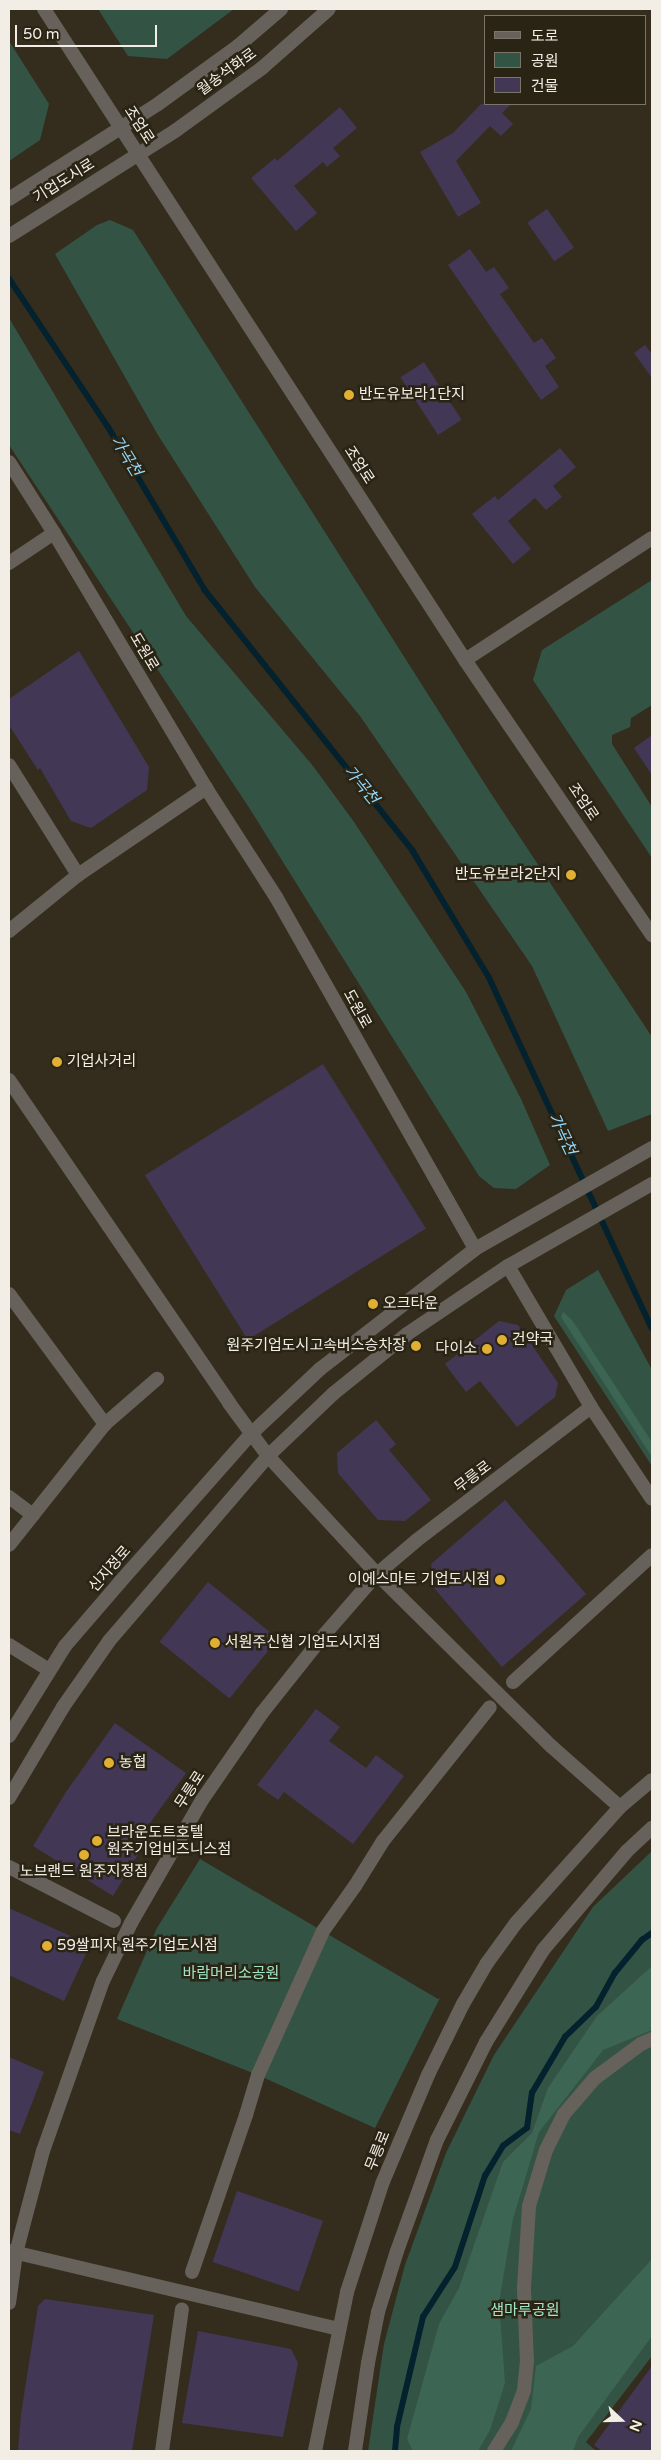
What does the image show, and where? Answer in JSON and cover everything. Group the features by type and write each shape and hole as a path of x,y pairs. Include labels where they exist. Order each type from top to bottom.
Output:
{"street":[{"name":"조엄로","path":"44,9 465,660 652,935"},
{"name":"월송석화로","path":"121,128 238,46 281,9"},
{"name":"월송석화로","path":"138,154 262,68 328,9"},
{"name":"기업도시로","path":"9,199 121,128"},
{"name":"기업도시로","path":"9,236 138,154"},
{"name":"도원로","path":"9,462 54,533 206,788 276,897 475,1249"},
{"path":"9,563 54,533"},
{"path":"465,660 652,538"},
{"path":"9,765 78,875"},
{"path":"9,931 78,875 206,788"},
{"path":"9,1080 251,1434 268,1456 377,1574 551,1746 620,1807"},
{"name":"신지정로","path":"9,1736 49,1670 120,1582 251,1434 320,1369 475,1249 652,1148"},
{"path":"9,1798 63,1707 109,1641 268,1456 334,1393 407,1334 508,1266 652,1184"},
{"path":"508,1266 591,1407 652,1499"},
{"path":"9,1294 105,1424"},
{"path":"9,1545 105,1424 157,1379"},
{"name":"무릉로","path":"9,2303 12,2252 43,2150 103,1981 130,1923 202,1800 257,1721 324,1635 377,1574 417,1540 591,1407"},
{"path":"9,1497 33,1515"},
{"path":"513,1682 652,1555"},
{"path":"9,1645 49,1670"},
{"path":"192,2272 258,2075 323,1931 355,1886 382,1841 490,1707"},
{"name":"무릉로","path":"315,2451 347,2292 382,2184 420,2092 463,2004 487,1964 516,1924 620,1807 652,1780"},
{"path":"354,2451 378,2312 396,2251 437,2140 486,2042 543,1950 627,1851 652,1828"},
{"path":"9,1867 114,1921"},
{"path":"494,2451 512,2422 524,2390 527,2361 524,2288 529,2206 546,2150 564,2114 594,2078 641,2044 652,2039"},
{"path":"12,2252 339,2329"},
{"path":"162,2451 182,2309"}],"green space":[{"path":"98,9 234,9 167,59 128,56"},
{"path":"9,41 49,104 40,140 9,161"},
{"path":"110,220 133,230 490,792 652,1037 652,1114 608,1131 532,966 360,716 255,587 158,435 55,254 97,225"},
{"path":"9,318 186,616 313,766 354,822 466,992 521,1099 550,1165 516,1189 494,1188 479,1176 248,806 9,445"},
{"path":"652,580 652,705 631,718 630,727 612,735 612,744 652,807 652,858 533,680 542,650"},
{"path":"598,1270 652,1370 652,1466 554,1316 566,1290"},
{"path":"563,1312 572,1320 652,1442 652,1457 561,1317"},
{"name":"샘마루공원","path":"652,1851 652,2356 586,2442 596,2451 368,2451 384,2344 405,2265 446,2153 494,2055 593,1907"},
{"name":"바람머리소공원","path":"200,1859 438,1999 440,1998 375,2128 258,2075 117,2019 157,1928"},
{"path":"652,1966 652,2030 603,2050 539,2132 513,2219 499,2303 505,2383 490,2430 478,2451 413,2451 407,2439 439,2324 459,2288 503,2162 532,2133 548,2088 597,2016"},
{"path":"652,2259 652,2336 578,2437 573,2451 511,2451 531,2409 536,2366 573,2346"}],"building":[{"path":"481,104 510,105 502,113 513,124 501,136 490,126 456,161 481,203 458,217 420,152 453,133"},
{"path":"340,107 357,128 333,148 340,156 327,167 323,162 294,186 317,213 296,231 251,178 275,158 277,161"},
{"path":"547,209 574,248 554,261 527,223"},
{"path":"470,249 486,272 494,267 509,288 500,294 534,343 542,338 556,358 545,366 559,387 541,400 448,265"},
{"path":"645,345 652,354 652,378 634,353"},
{"path":"424,362 462,420 438,435 401,377"},
{"path":"560,448 576,467 553,486 562,497 546,510 535,498 508,521 531,549 513,564 472,514 495,496 498,500"},
{"path":"79,651 149,767 147,790 91,828 71,821 40,768 38,770 9,725 9,699"},
{"path":"652,735 652,775 634,748"},
{"path":"323,1064 426,1229 248,1340 145,1175"},
{"path":"499,1321 518,1325 558,1383 555,1397 517,1427 480,1381 466,1392 445,1364"},
{"path":"376,1420 396,1444 389,1450 431,1500 405,1521 378,1520 338,1473 337,1453"},
{"path":"505,1500 586,1594 502,1667 434,1588 431,1564"},
{"path":"208,1582 278,1639 229,1698 160,1642"},
{"path":"316,1709 340,1727 329,1741 366,1768 376,1755 404,1776 353,1844 284,1792 278,1800 257,1785"},
{"path":"115,1723 186,1773 140,1837 146,1841 113,1896 33,1846 66,1792"},
{"path":"9,1908 90,1945 64,2001 9,1975"},
{"path":"9,2057 44,2072 20,2134 9,2130"},
{"path":"237,2191 323,2221 299,2292 213,2262"},
{"path":"45,2299 154,2315 132,2451 18,2451 21,2414 38,2306"},
{"path":"198,2331 291,2349 298,2363 283,2437 182,2423"},
{"path":"652,2366 652,2451 602,2451 594,2445"}],"waterway":[{"name":"가곡천","path":"9,278 109,428 205,590 413,851 489,977 652,1328"},
{"path":"395,2451 397,2427 423,2317 455,2267 485,2176 503,2146 527,2128 532,2093 565,2037 596,2007 615,1973 642,1940 652,1933"}],"place":[{"name":"반도유보라1단지","path":"349,395"},
{"name":"반도유보라2단지","path":"571,875"},
{"name":"기업사거리","path":"57,1062"},
{"name":"오크타운","path":"373,1304"},
{"name":"건약국","path":"502,1340"},
{"name":"원주기업도시고속버스승차장","path":"416,1346"},
{"name":"다이소","path":"487,1349"},
{"name":"이에스마트 기업도시점","path":"500,1580"},
{"name":"서원주신협 기업도시지점","path":"215,1643"},
{"name":"농협","path":"109,1763"},
{"name":"브라운도트호텔 원주기업비즈니스점","path":"97,1841"},
{"name":"노브랜드 원주지정점","path":"84,1855"},
{"name":"59쌀피자 원주기업도시점","path":"47,1946"}]}
